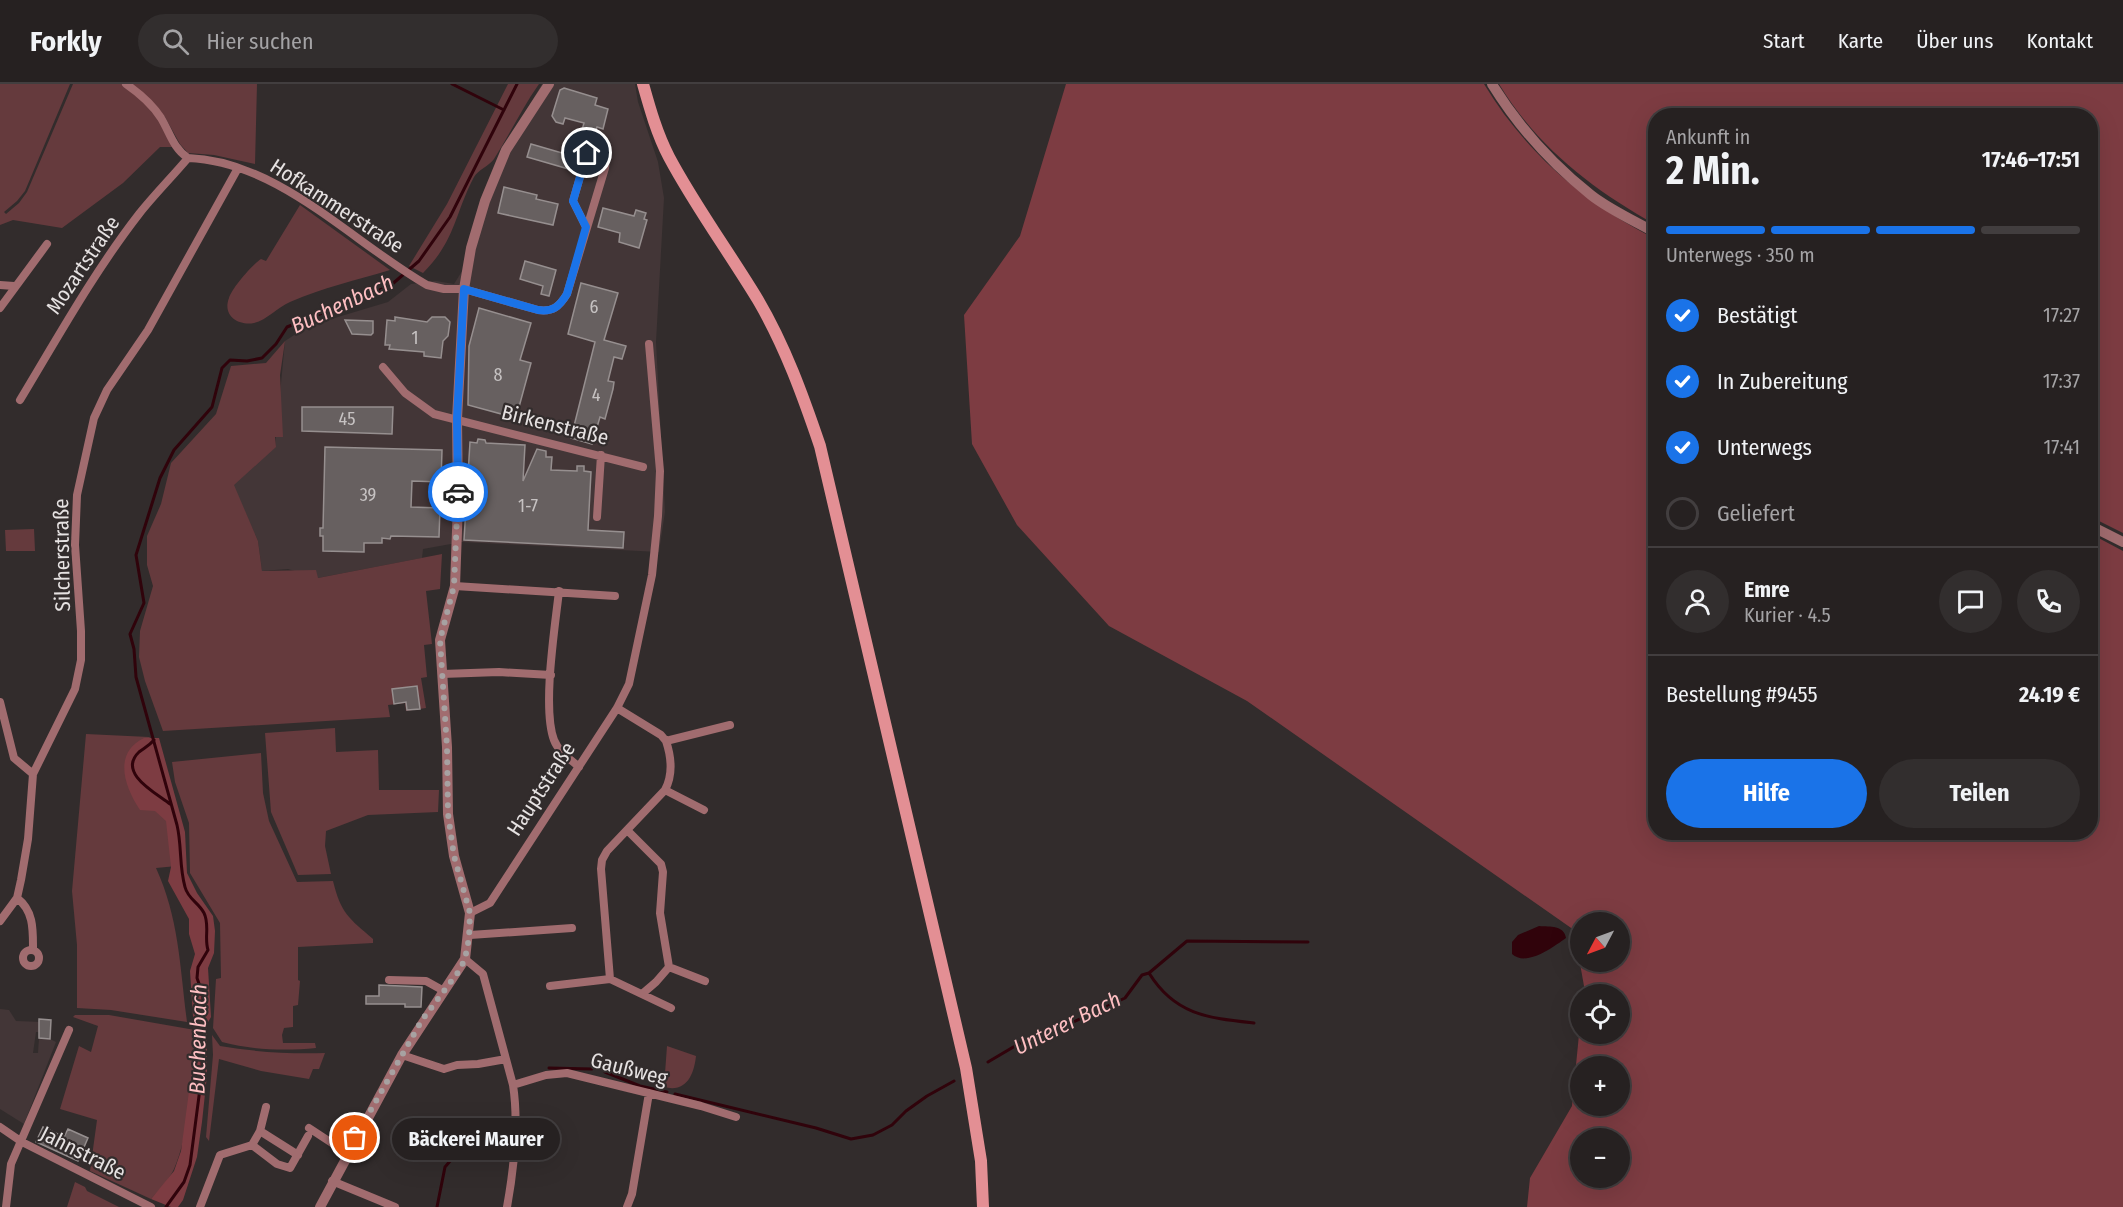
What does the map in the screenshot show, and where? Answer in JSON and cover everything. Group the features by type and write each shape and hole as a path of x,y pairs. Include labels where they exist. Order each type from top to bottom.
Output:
{"main road":[{"path":"643,84 653,118 668,155 759,301 778,337 795,375 820,446 966,1068 981,1161 983,1207"}],"street":[{"path":"126,84 160,116 175,147 188,159"},
{"path":"320,1207 402,1054 422,1020 465,959 470,935 470,913 454,856 448,814 447,747 440,640 454,586 458,503 457,418 464,289 471,248 485,201 506,150 549,84"},
{"path":"1492,84 1522,128 1550,158 1592,196 1648,228"},
{"path":"597,152 606,159 605,168 586,227 573,201 587,153 597,152"},
{"name":"Hofkammerstraße","path":"188,159 205,159 238,168 264,179 331,219 427,285 444,289 464,289 538,310 556,309 567,294 586,227"},
{"name":"Mozartstraße","path":"20,400 100,269 140,214 188,159"},
{"name":"Silcherstraße","path":"0,921 17,898 25,863 33,774 75,689 81,660 81,620 75,545 77,495 94,418 107,390 148,330 238,168"},
{"path":"0,308 47,244"},
{"path":"0,285 14,286"},
{"name":"Hauptstraße","path":"470,913 490,903 617,708 629,684 652,575 658,516 660,471 649,344"},
{"name":"Birkenstraße","path":"383,367 405,393 434,414 643,467"},
{"path":"597,517 601,455"},
{"path":"2098,530 2123,542"},
{"path":"454,586 615,596"},
{"path":"559,591 551,675 551,726 554,742 579,767"},
{"path":"442,674 499,672 551,675"},
{"path":"0,702 14,758 33,774"},
{"path":"610,979 604,925 602,860 665,790 670,781 669,750 666,741 661,735 617,708"},
{"path":"666,741 730,725"},
{"path":"665,790 704,810"},
{"path":"627,830 661,864 663,872 660,913 669,967"},
{"path":"17,898 26,905 31,916 33,950"},
{"path":"470,935 573,928"},
{"path":"465,959 483,974 513,1085 516,1103 507,1207"},
{"path":"669,967 705,981"},
{"path":"642,993 669,967"},
{"path":"550,986 610,979 671,1008"},
{"path":"389,980 426,981 444,991"},
{"path":"6,1207 11,1164 69,1030"},
{"path":"402,1054 444,1069 457,1065 506,1059"},
{"name":"Gaußweg","path":"513,1085 546,1075 567,1073 736,1117"},
{"path":"627,1207 632,1194 649,1093"},
{"path":"200,1207 220,1155 252,1144 260,1131 266,1107"},
{"name":"Jahnstraße","path":"0,1127 22,1142 149,1207"},
{"path":"260,1131 298,1155"},
{"path":"252,1144 277,1164 291,1168 309,1132 347,1153"},
{"path":"445,1155 456,1143 514,1133"},
{"path":"332,1181 395,1207"}],"shaded area":[{"path":"0,84 70,84 25,191 4,212 6,214 19,203 27,192 73,84 126,84 146,100 175,147 160,147 123,183 62,228 13,220 0,225"},
{"path":"132,84 257,84 255,164 214,155 188,153 180,144 165,117"},
{"path":"508,84 539,84 494,159 474,177 448,238 434,261 423,273 409,266 447,204"},
{"path":"542,84 635,84 638,102 658,162 664,198 656,342 665,512 659,552 462,542 423,549 422,558 318,578 288,569 262,571 258,541 233,485 275,447 285,341 308,326 388,302 411,284 436,281 454,284 464,268 505,146"},
{"path":"1066,84 1484,84 1518,132 1559,174 1605,210 1648,235 1648,840 2098,840 2098,538 2123,551 2123,1207 1527,1207 1530,1178 1570,1109 1570,1116 1630,1116 1630,1056 1577,1056 1578,1044 1630,1044 1630,984 1584,984 1582,972 1630,972 1630,912 1570,912 1570,927 1247,701 1109,626 1017,525 972,444 964,315 1020,236"},
{"path":"1499,84 2123,84 2123,533 2098,520 2098,108 1648,108 1648,220 1610,197 1568,165 1531,128"},
{"path":"300,205 390,270 302,297 254,323 238,321 230,315 228,310 227,304 231,294 257,262 261,259 266,261"},
{"path":"285,341 280,375 283,437 275,437 276,447 234,485 258,541 262,571 316,570 318,578 442,554 440,589 426,591 432,644 424,645 427,677 421,678 426,708 406,711 405,703 388,705 390,717 163,731 139,657 140,631 153,586 147,565 147,536 161,504 171,463 216,414 231,366 266,363"},
{"path":"34,529 35,551 6,551 5,530"},
{"path":"335,728 336,752 378,750 379,790 439,790 438,812 368,815 326,831 325,846 331,874 298,875 271,812 265,733"},
{"path":"86,734 149,737 154,740 177,866 156,868 170,905 174,924 187,1022 111,1010 77,1008 77,945 72,891"},
{"path":"144,738 159,738 185,832 187,873 213,916 215,931 214,953 208,968 211,1017 207,1024 207,1075 202,1122 197,1157 183,1200 178,1207 171,1207 151,1199 174,1171 181,1151 195,1047 190,971 195,954 189,934 189,919 168,881 171,867 166,821 155,811 140,810 126,781 124,771 128,752 134,744"},
{"path":"261,753 263,793 269,821 297,882 333,881 339,901 347,915 373,939 373,943 298,947 298,980 300,981 298,1005 293,1006 293,1027 284,1028 283,1043 315,1043 316,1048 269,1049 233,1045 222,1042 213,1028 216,979 221,978 220,923 190,873 189,823 175,782 172,762"},
{"path":"1539,926 1559,929 1566,938 1539,955 1524,958 1512,954 1512,942 1518,935"},
{"path":"0,1009 9,1010 16,1021 41,1022 41,1032 36,1032 33,1053 38,1053 39,1038 56,1042 24,1124 0,1109"},
{"path":"75,1015 109,1015 195,1030 194,1062 184,1139 172,1173 151,1199 90,1171 97,1120 60,1109 79,1046 91,1052 98,1026 73,1017"},
{"path":"212,1035 220,1046 272,1052 325,1053 319,1069 313,1069 309,1079 261,1071 219,1059 209,1141 206,1137 213,1055"},
{"path":"667,1046 696,1056 691,1075 684,1085 664,1087"},
{"path":"75,1182 85,1187 87,1191 119,1207 67,1207"}],"building":[{"path":"564,88 597,98 595,105 608,109 603,129 597,127 595,133 582,130 584,123 565,118 563,124 556,122 552,116 560,90"},
{"path":"531,144 576,157 572,170 527,157"},
{"path":"504,187 537,195 536,199 558,204 553,225 498,213"},
{"path":"603,208 634,216 636,210 646,213 644,219 647,220 639,248 619,242 620,233 598,227"},
{"path":"525,261 556,270 549,296 541,294 543,286 520,279"},
{"path":"581,283 618,293 604,340 626,346 622,359 614,357 608,381 614,382 613,389 605,419 600,417 592,444 571,438 595,342 568,334"},
{"path":"479,308 531,323 520,360 531,363 516,418 468,405 469,346"},
{"path":"395,317 427,322 432,317 445,317 450,322 448,336 443,341 441,358 424,356 424,352 389,349 390,345 385,345 387,320 395,321"},
{"path":"345,320 373,321 373,333 371,335 352,334"},
{"path":"302,407 393,407 392,434 302,431"},
{"path":"478,439 485,440 486,443 525,445 523,481 537,449 546,451 546,457 552,457 551,470 577,471 577,466 584,466 584,471 591,472 588,530 624,532 623,548 464,540 470,442 477,443"},
{"path":"325,447 442,450 441,482 412,481 411,507 440,508 439,537 391,536 390,539 382,538 382,543 364,543 364,552 323,551 323,536 320,536 320,528 323,528"},
{"path":"417,686 420,709 407,710 406,702 394,704 392,689"},
{"path":"379,985 422,987 421,1007 405,1007 405,1004 366,1004 366,996 379,996"},
{"path":"39,1019 51,1020 50,1039 39,1038"},
{"path":"43,1127 64,1137 68,1129 88,1138 78,1161 36,1142"}],"waterway":[{"path":"452,84 504,110"},
{"name":"Buchenbach","path":"166,1207 184,1182 190,1165 202,1073 203,995 197,978 198,967 208,950 206,918 202,909 188,895 185,887 177,825 136,677 134,649 130,634 144,603 136,555 160,478 174,450 212,407 222,368 230,360 247,361 262,358 276,344 287,327 390,286 419,261 450,217 517,84"},
{"name":"Buchenbach","path":"154,740 139,752 133,760 133,767 135,775 141,782 170,804"},
{"name":"Unterer Bach","path":"988,1062 1027,1039 1054,1031 1125,998 1142,975 1149,973 1187,941 1308,942"},
{"path":"1149,973 1170,998 1194,1012 1222,1019 1254,1023"},
{"name":"Unterer Bach","path":"549,1068 592,1069"},
{"name":"Unterer Bach","path":"605,1072 640,1086 667,1092"},
{"name":"Unterer Bach","path":"675,1094 816,1128 851,1139 873,1135 892,1125 906,1111 927,1096 954,1081"},
{"name":"Unterer Bach","path":"437,1207 445,1167 462,1147"}],"way so far":[{"path":"355,1138 422,1020 459,971 465,959 469,938 470,913 454,856 448,814 447,747 440,640 454,586 458,492"}],"place":[{"name":"Bäckerei Maurer","path":"355,1138"}],"route":[{"path":"458,492 457,418 464,289 538,310 556,309 561,304 567,294 586,227 573,201 587,153"}]}
